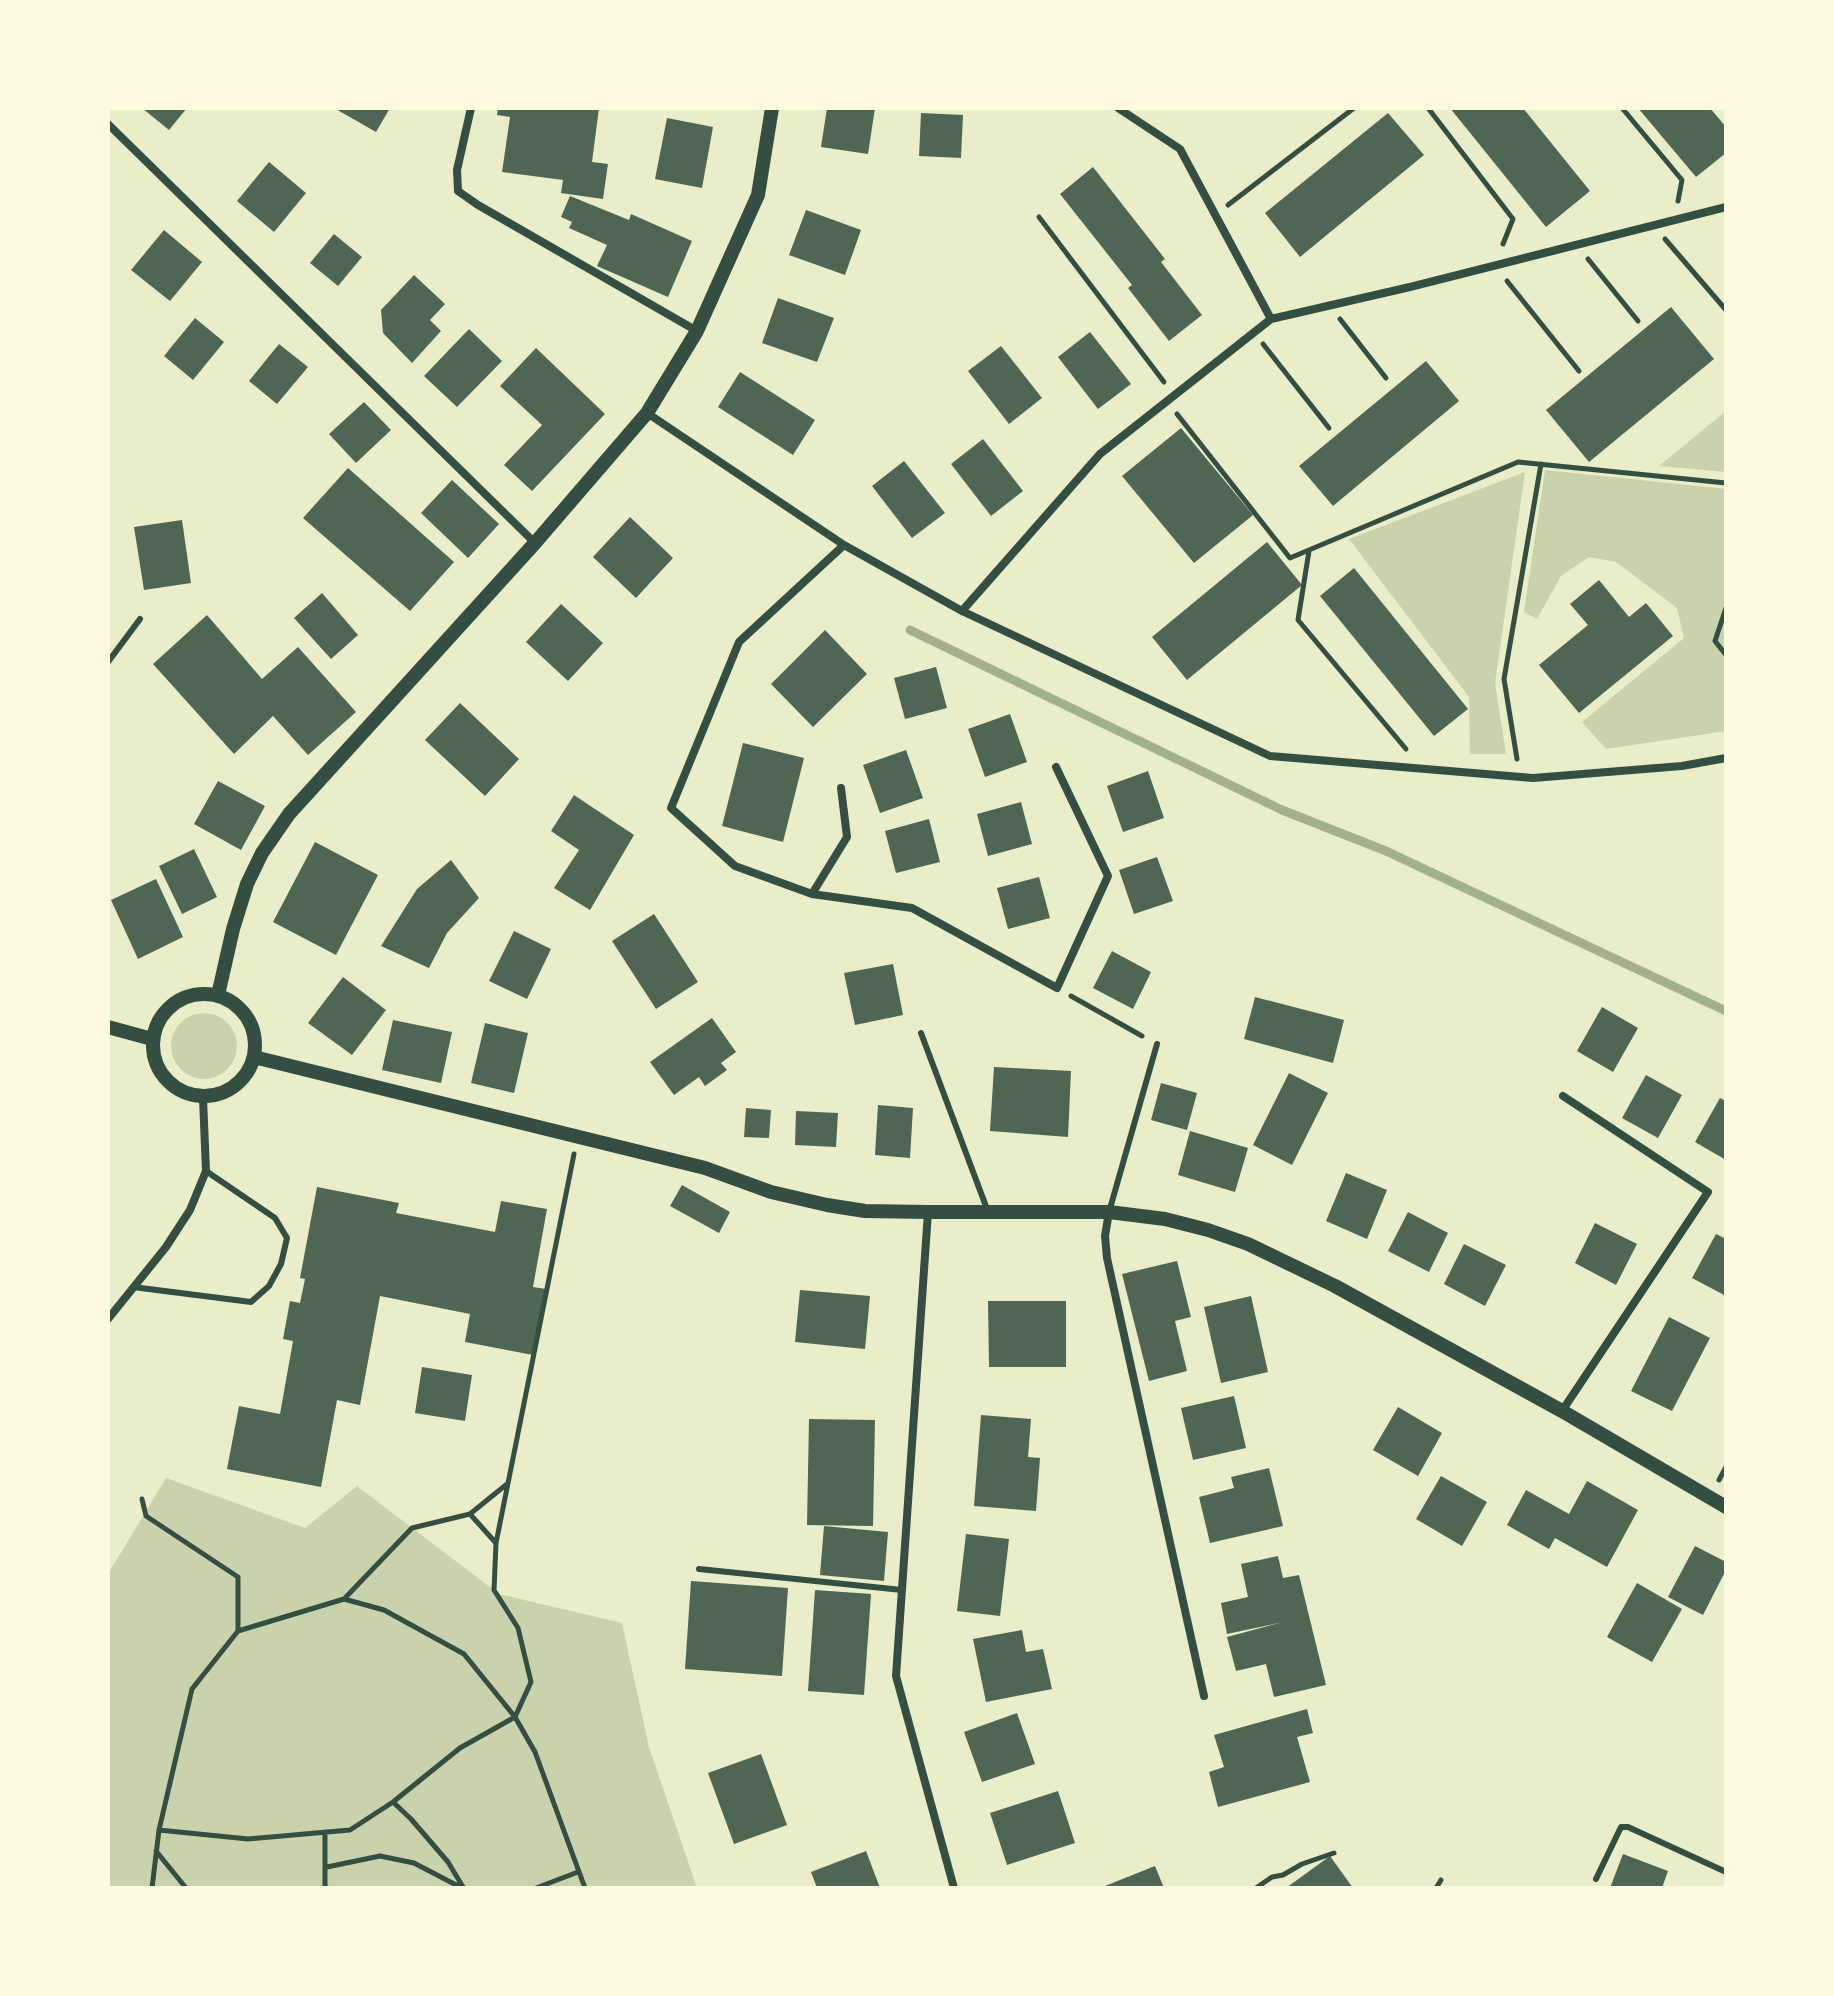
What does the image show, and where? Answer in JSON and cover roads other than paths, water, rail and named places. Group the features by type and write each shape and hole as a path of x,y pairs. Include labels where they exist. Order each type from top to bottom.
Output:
{"street":[{"path":"471,108 457,170 458,191 697,331"},
{"path":"218,995 242,899 262,853 289,814 535,543 647,413 697,331 758,195 772,108"},
{"path":"1118,108 1180,149 1271,319"},
{"path":"108,124 535,543"},
{"path":"962,611 1100,454 1271,319 1726,207"},
{"path":"647,413 844,545 962,611 1270,756 1533,778 1682,766 1726,758"},
{"path":"844,545 739,642 671,808 735,866 812,894 912,908 1057,988 1108,876 1056,767"},
{"path":"812,894 847,837 841,788"},
{"path":"202,993 218,995 236,1004 249,1019 255,1037 254,1057 248,1073 236,1086 221,1095 203,1098 181,1092 162,1077 153,1056 152,1039 160,1017 171,1005 185,997 202,993"},
{"path":"108,1027 152,1039"},
{"path":"254,1057 705,1168 771,1192 827,1205 865,1211 1109,1212 1165,1219 1248,1244 1335,1286 1562,1411 1726,1507"},
{"path":"1562,1411 1708,1192 1563,1096"},
{"path":"108,1319 166,1247 190,1210 206,1171 203,1098"},
{"path":"928,1212 896,1676 954,1888"},
{"path":"1109,1212 1105,1236 1107,1258 1204,1696"}],"lane":[{"path":"108,662 140,619"},
{"path":"921,1033 987,1211"},
{"path":"1109,1212 1157,1044"},
{"path":"133,1287 251,1302 269,1286 281,1264 287,1238 275,1218 206,1171"},
{"path":"699,1569 902,1590"},
{"path":"1596,1879 1621,1827 1628,1827 1726,1872"}],"waterway":[{"path":"910,630 1282,810 1386,851 1726,1011"}]}
